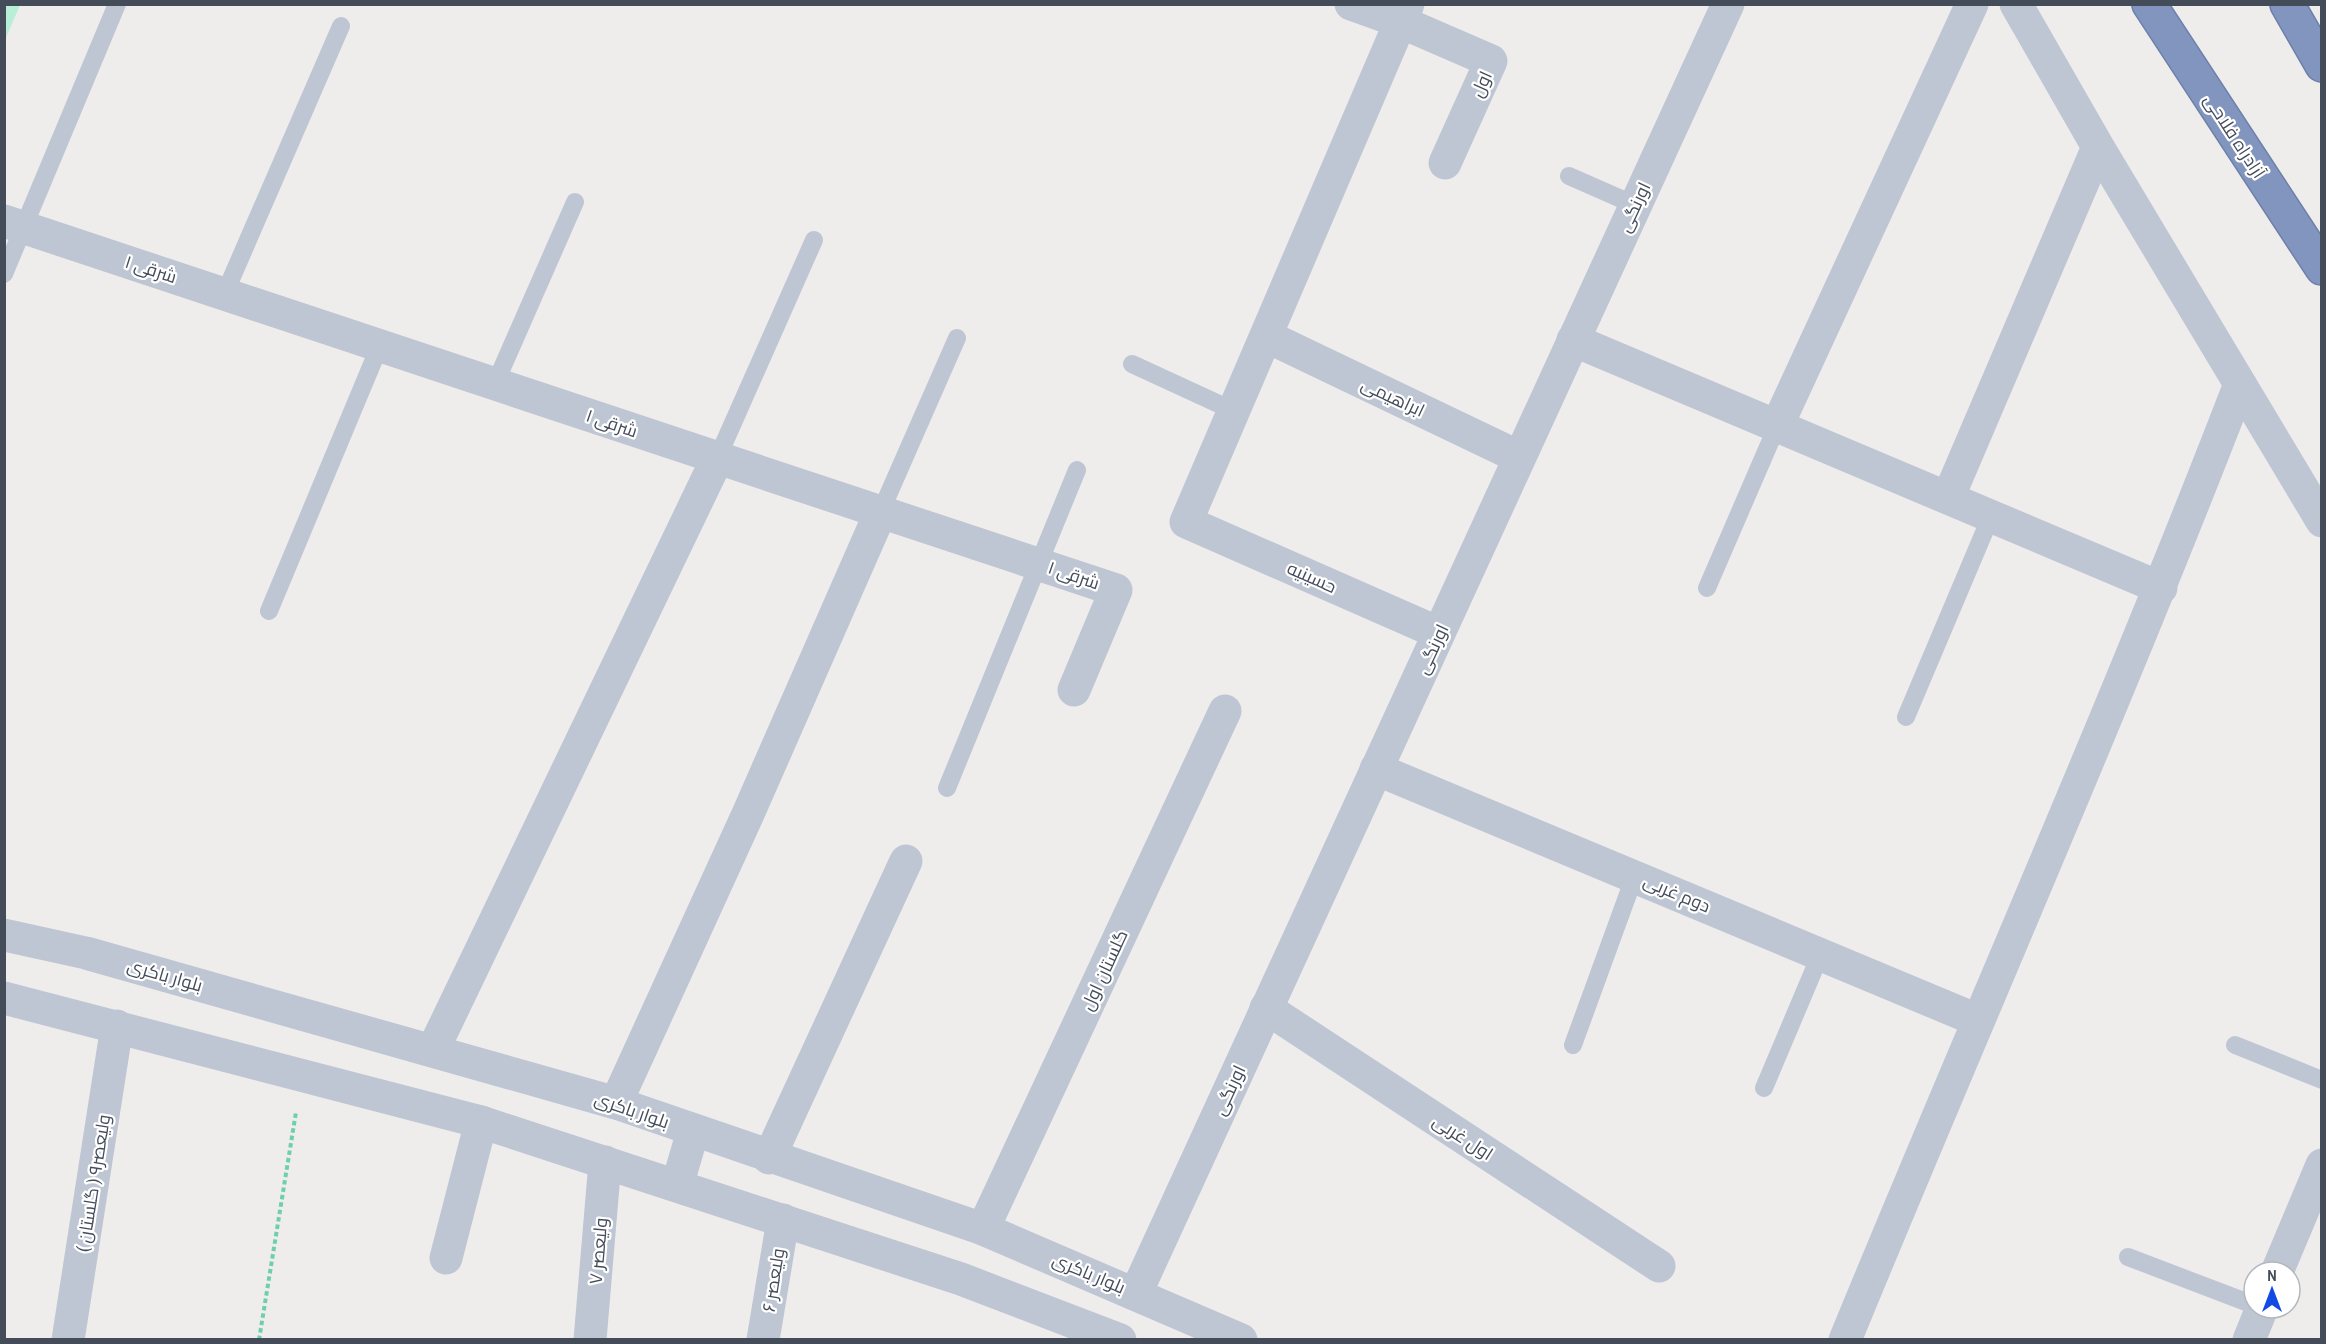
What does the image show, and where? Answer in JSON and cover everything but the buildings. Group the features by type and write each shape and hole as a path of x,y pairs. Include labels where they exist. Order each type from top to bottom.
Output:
{"highway":[{"name":"آزادراه فلاحی","path":"2150,4 2322,268"},
{"path":"2287,4 2322,65"}],"street":[{"path":"1234,411 1404,13 1351,4"},
{"name":"اورنگی","path":"1136,1293 1728,4"},
{"path":"1777,426 1972,4"},
{"path":"2016,4 2098,147 2322,521"},
{"name":"اول","path":"1404,13 1491,61 1445,163"},
{"path":"1948,498 2098,147"},
{"name":"۱ شرقی","path":"14,225 225,293 717,459 1041,563 1116,590 1074,690"},
{"name":"ابراهیمی","path":"1266,336 1519,457"},
{"path":"1573,340 2161,588"},
{"path":"1845,1340 1977,1020 2161,588 2240,384"},
{"name":"حسینیه","path":"1234,411 1186,522 1439,633"},
{"path":"433,1050 717,459"},
{"path":"616,1103 748,814 881,511"},
{"name":"گلستان اول","path":"983,1229 1225,711"},
{"name":"دوم غربی","path":"1376,768 1977,1020"},
{"path":"769,1158 906,861"},
{"name":"بلوار باکری","path":"4,935 98,956 616,1103 769,1158 983,1229 1241,1340"},
{"path":"4,998 481,1122 962,1279 1120,1340"},
{"name":"اول غربی","path":"1266,1008 1659,1266"},
{"name":"ولیعصر۹ ( گلستان )","path":"68,1340 117,1026"},
{"path":"446,1258 481,1122"},
{"path":"677,1186 693,1131"},
{"name":"ولیعصر ۷","path":"590,1340 605,1162"},
{"path":"2282,1260 2322,1165"},
{"name":"ولیعصر ۶","path":"763,1340 783,1220"},
{"path":"2249,1340 2257,1320"}],"lane":[{"path":"4,274 14,225 117,4"},
{"path":"225,293 340,26"},
{"path":"1569,176 1635,205"},
{"path":"495,384 575,202"},
{"path":"717,459 814,240"},
{"path":"881,511 957,338"},
{"path":"269,611 380,345"},
{"path":"1132,364 1234,411"},
{"path":"1707,588 1777,426"},
{"path":"947,788 1041,563 1077,470"},
{"path":"1906,717 1991,516"},
{"path":"1573,1045 1635,875"},
{"path":"1764,1088 1821,953"},
{"path":"2235,1045 2322,1080"},
{"path":"2128,1257 2242,1300"}],"path":[{"path":"259,1340 302,1075"}],"green space":[{"path":"4,5 20,5 5,40"}]}
